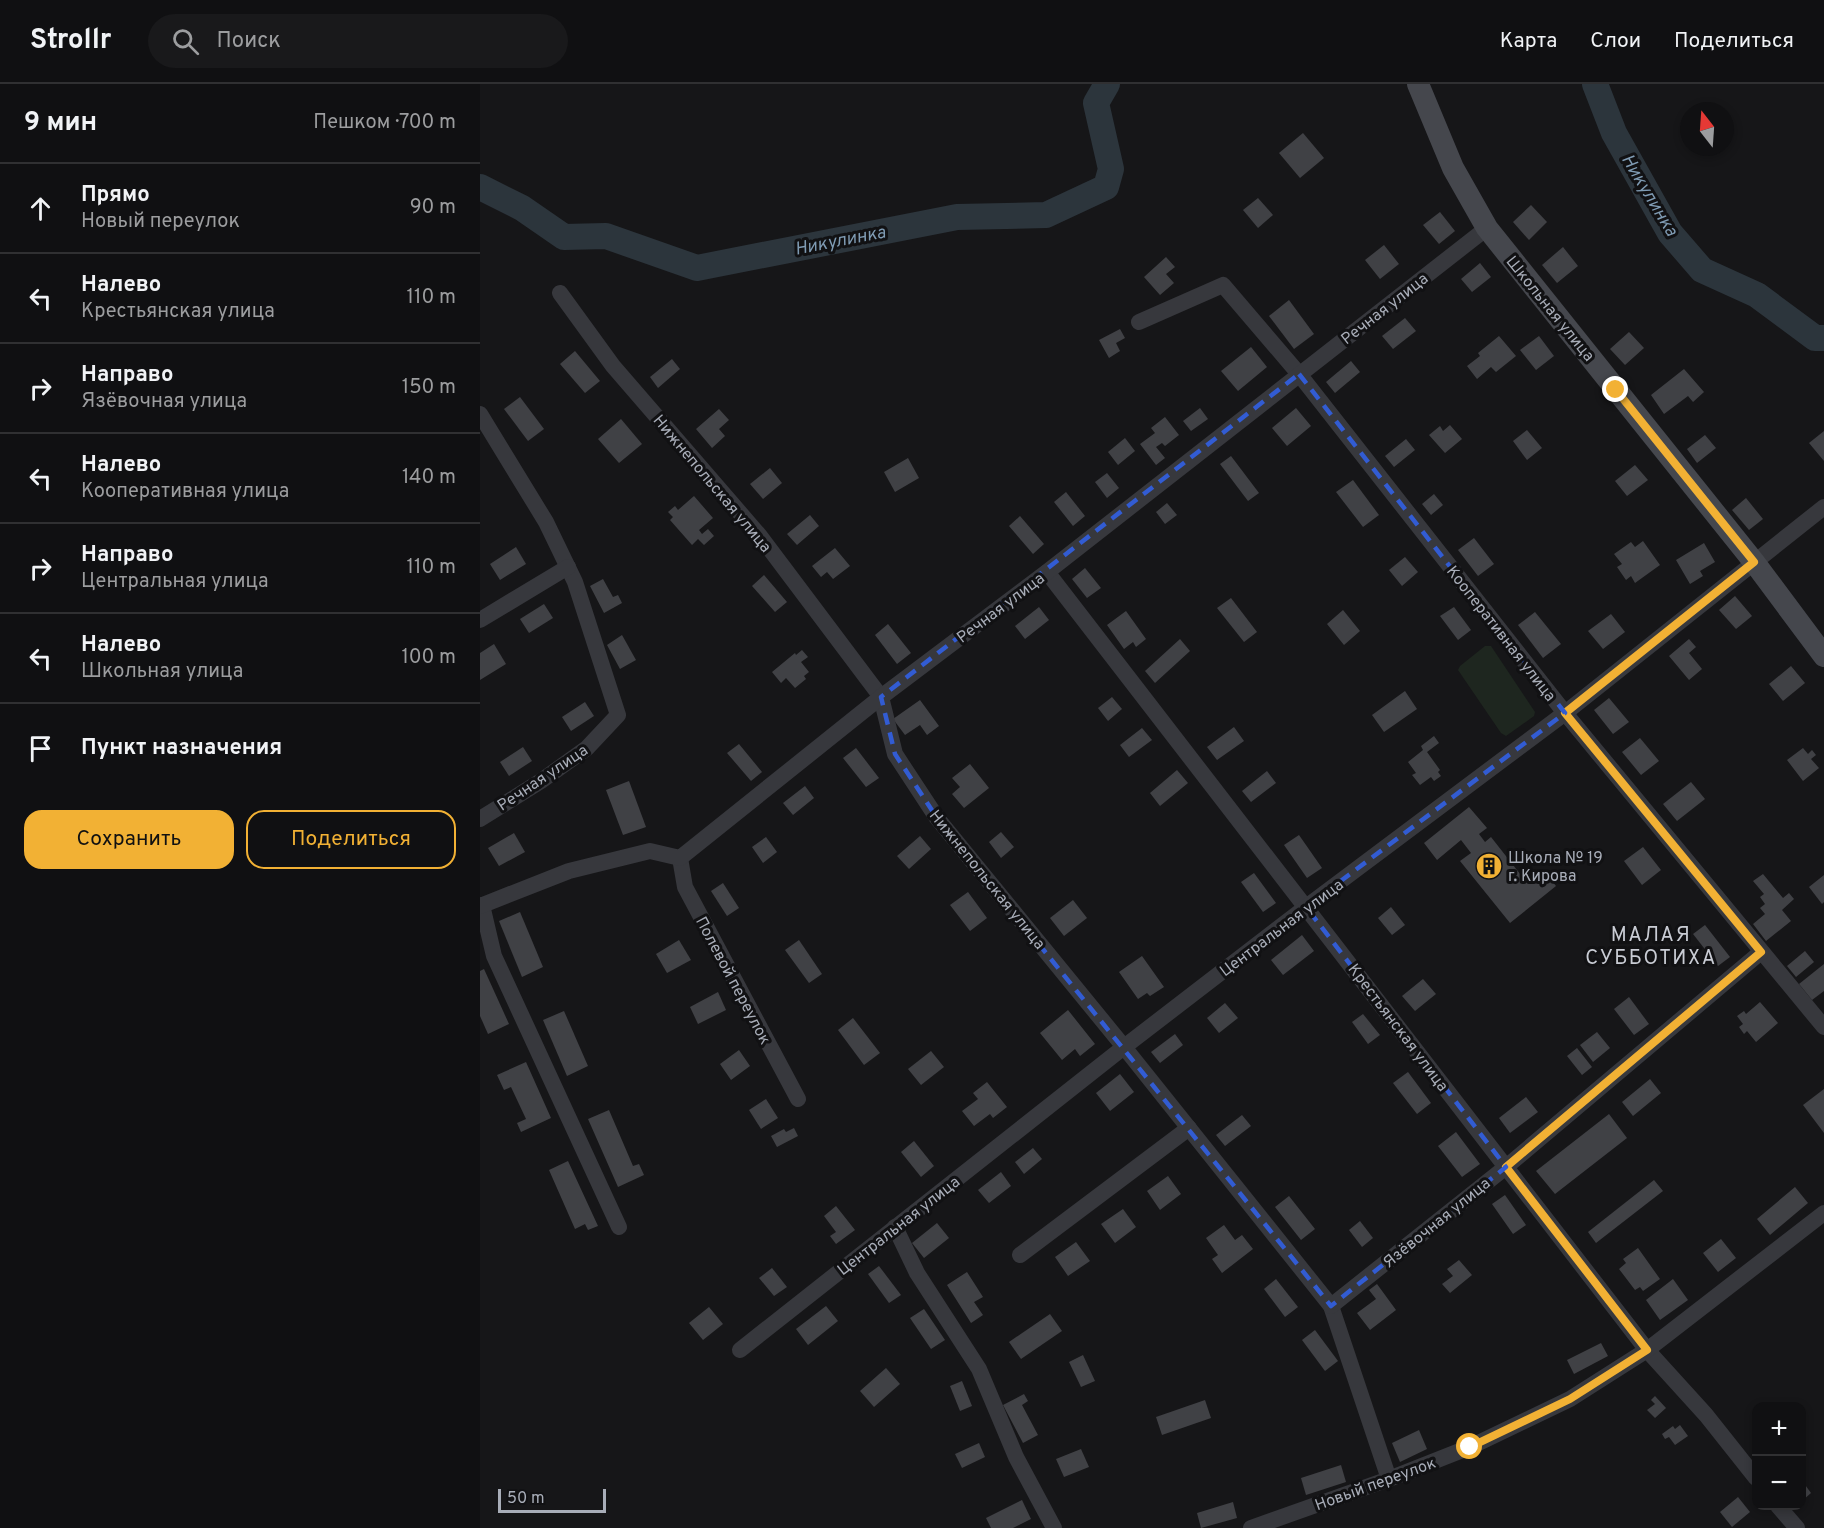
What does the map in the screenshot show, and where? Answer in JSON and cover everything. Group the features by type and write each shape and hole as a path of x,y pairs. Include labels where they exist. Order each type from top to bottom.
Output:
{"street":[{"name":"Школьная улица","path":"1419,84 1453,168 1487,228 1754,562 1824,656"},
{"name":"Речная улица","path":"680,858 881,697 1047,572 1487,228"},
{"name":"Кооперативная улица","path":"1139,322 1223,285 1299,374 1565,713 1824,1028"},
{"name":"Нижнепольская улица","path":"560,293 613,366 759,536 881,697 895,754 937,818 1331,1306 1389,1479"},
{"name":"Речная улица","path":"480,414 546,522 575,582 618,715 587,748 541,781 480,819"},
{"name":"Центральная улица","path":"740,1350 1124,1047 1565,713 1824,507"},
{"path":"480,620 568,567"},
{"name":"Крестьянская улица","path":"1047,572 1647,1350 1706,1415 1752,1473"},
{"path":"619,1227 494,956 481,906 569,871 650,852 680,858"},
{"name":"Полевой переулок","path":"680,858 685,887 798,1099"},
{"name":"Язёвочная улица","path":"1331,1306 1506,1167 1761,952"},
{"path":"1020,1255 1189,1128"},
{"name":"Новый переулок","path":"1251,1528 1389,1479 1470,1447 1570,1399 1647,1350 1824,1214"},
{"path":"895,1227 917,1273 979,1369 1016,1457 1054,1528"},
{"path":"1781,1510 1797,1528"}],"highlighted area":[{"path":"1299,374 1565,713 1306,907 1506,1167 1331,1306 937,818 895,754 881,697"}],"shaded area":[{"path":"1485,646 1491,646 1535,712 1534,716 1506,736 1501,733 1458,670"}],"building":[{"path":"1303,133 1324,158 1300,178 1279,153"},
{"path":"1258,198 1273,215 1258,228 1243,210"},
{"path":"1531,205 1547,222 1529,240 1513,222"},
{"path":"1440,212 1455,231 1439,244 1423,225"},
{"path":"1384,245 1399,264 1380,279 1365,260"},
{"path":"1563,247 1578,266 1557,283 1542,265"},
{"path":"1166,257 1175,267 1166,274 1174,283 1160,295 1144,277"},
{"path":"1480,263 1491,277 1472,292 1461,279"},
{"path":"1289,300 1314,334 1294,349 1269,316"},
{"path":"1405,318 1416,331 1393,349 1382,336"},
{"path":"1120,329 1125,338 1116,343 1120,351 1109,358 1099,340"},
{"path":"1629,332 1644,348 1625,365 1610,349"},
{"path":"1499,336 1516,356 1496,372 1491,367 1477,379 1467,366 1480,356 1478,353"},
{"path":"1539,336 1554,356 1536,370 1520,350"},
{"path":"1251,347 1267,367 1238,391 1221,371"},
{"path":"575,351 600,381 585,393 560,364"},
{"path":"672,359 680,369 658,388 650,377"},
{"path":"1351,361 1360,372 1335,393 1326,382"},
{"path":"1684,369 1704,392 1693,402 1688,396 1664,414 1651,395"},
{"path":"520,397 544,429 528,441 504,409"},
{"path":"1200,408 1208,419 1191,431 1183,421"},
{"path":"1296,408 1311,426 1287,446 1272,428"},
{"path":"719,409 729,420 719,429 725,436 712,448 696,429"},
{"path":"1165,417 1179,435 1165,446 1162,443 1156,447 1165,458 1156,465 1140,444 1155,433 1151,428"},
{"path":"621,419 642,444 619,463 598,439"},
{"path":"1450,425 1462,439 1445,453 1429,435 1440,426 1443,431"},
{"path":"1527,430 1542,448 1527,460 1513,441"},
{"path":"1824,431 1824,461 1809,443"},
{"path":"1705,435 1716,448 1697,463 1687,449"},
{"path":"1125,438 1135,451 1118,465 1108,452"},
{"path":"1406,439 1415,450 1394,467 1385,456"},
{"path":"1231,456 1259,493 1248,501 1220,464"},
{"path":"908,458 919,478 895,492 884,472"},
{"path":"1635,465 1648,480 1627,496 1615,481"},
{"path":"770,468 782,483 763,499 750,484"},
{"path":"1107,473 1119,488 1107,498 1095,482"},
{"path":"1353,480 1379,515 1363,527 1336,492"},
{"path":"1066,492 1085,516 1073,526 1054,502"},
{"path":"1434,494 1443,505 1431,515 1422,504"},
{"path":"694,496 713,518 699,530 702,534 708,529 714,536 704,545 698,539 692,545 670,520 673,517 668,512 675,506 678,510"},
{"path":"1746,498 1763,519 1749,530 1732,510"},
{"path":"1167,503 1177,515 1165,524 1156,512"},
{"path":"810,515 819,526 797,545 787,534"},
{"path":"1020,516 1044,544 1033,554 1009,526"},
{"path":"1474,538 1494,564 1478,576 1458,550"},
{"path":"1643,541 1660,565 1635,583 1631,576 1626,580 1617,567 1622,564 1614,554 1631,542 1635,547"},
{"path":"1704,543 1715,562 1700,571 1703,576 1690,584 1676,560"},
{"path":"516,547 526,564 500,580 490,564"},
{"path":"835,548 850,566 833,579 827,572 821,577 812,566"},
{"path":"1405,557 1418,572 1402,586 1389,570"},
{"path":"1085,568 1101,588 1087,598 1072,579"},
{"path":"764,575 787,602 775,612 752,586"},
{"path":"603,579 613,597 618,595 622,603 604,613 590,586"},
{"path":"1735,596 1752,616 1736,629 1719,610"},
{"path":"1231,598 1257,632 1244,642 1217,608"},
{"path":"544,604 553,618 529,633 520,619"},
{"path":"1039,607 1049,620 1025,639 1015,626"},
{"path":"1454,607 1471,630 1458,640 1440,616"},
{"path":"1343,610 1360,631 1344,645 1327,624"},
{"path":"1126,611 1146,639 1136,647 1133,642 1124,649 1107,625"},
{"path":"1535,612 1561,644 1543,658 1518,625"},
{"path":"1611,614 1625,632 1603,649 1588,631"},
{"path":"888,624 911,653 897,664 875,635"},
{"path":"622,635 636,660 620,669 607,645"},
{"path":"1180,639 1190,651 1155,683 1145,671"},
{"path":"1689,639 1696,647 1689,653 1702,669 1689,680 1669,656"},
{"path":"494,644 506,664 480,680 480,653"},
{"path":"802,650 808,657 801,662 809,672 804,676 806,679 795,688 786,678 781,683 772,672"},
{"path":"1791,666 1805,683 1783,701 1769,684"},
{"path":"1405,691 1417,709 1384,732 1372,715"},
{"path":"1112,697 1122,709 1108,721 1098,708"},
{"path":"1609,698 1629,722 1613,734 1594,710"},
{"path":"920,700 939,726 927,735 920,725 905,735 893,719"},
{"path":"585,702 594,716 571,731 562,717"},
{"path":"1234,727 1244,741 1217,760 1207,747"},
{"path":"1142,728 1152,740 1129,757 1120,745"},
{"path":"1434,736 1439,743 1427,752 1440,770 1438,772 1441,776 1434,781 1431,777 1420,785 1412,775 1416,773 1408,762 1423,750 1421,746"},
{"path":"1640,738 1659,761 1641,775 1622,752"},
{"path":"739,744 762,772 751,781 727,753"},
{"path":"523,747 532,761 509,776 500,762"},
{"path":"856,748 879,778 866,787 843,758"},
{"path":"1803,748 1808,754 1812,750 1816,755 1811,759 1819,768 1803,781 1787,760"},
{"path":"970,764 989,788 964,808 952,794 960,787 952,778"},
{"path":"1177,770 1188,783 1160,806 1150,793"},
{"path":"1267,771 1276,783 1251,802 1242,791"},
{"path":"629,781 646,827 623,835 606,790"},
{"path":"1691,782 1705,799 1677,821 1663,804"},
{"path":"805,786 814,798 793,815 783,803"},
{"name":"Школа № 19 г. Кирова","path":"1469,807 1487,828 1479,834 1485,842 1491,837 1528,884 1544,871 1556,886 1510,923 1460,861 1471,853 1461,840 1437,860 1424,843"},
{"path":"1001,832 1014,847 1001,858 989,842"},
{"path":"514,833 525,852 499,866 488,848"},
{"path":"1299,835 1322,868 1307,878 1284,845"},
{"path":"920,836 931,849 909,869 897,856"},
{"path":"766,837 777,852 763,863 752,847"},
{"path":"1643,847 1661,870 1642,885 1624,861"},
{"path":"1254,873 1276,903 1263,912 1241,882"},
{"path":"1763,874 1783,898 1789,893 1794,899 1782,910 1791,921 1766,941 1753,924 1765,914 1760,908 1765,904 1760,897 1764,894 1753,881"},
{"path":"1824,875 1824,902 1822,904 1809,887"},
{"path":"723,883 739,908 727,916 711,891"},
{"path":"968,892 987,918 970,931 950,905"},
{"path":"1073,900 1087,918 1064,936 1050,918"},
{"path":"1391,907 1405,925 1392,935 1378,918"},
{"path":"520,912 543,967 522,977 499,921"},
{"path":"1705,925 1730,957 1718,966 1693,934"},
{"path":"1302,935 1314,951 1283,975 1271,960"},
{"path":"679,940 691,960 667,973 656,954"},
{"path":"799,940 822,974 809,983 785,950"},
{"path":"1805,951 1814,962 1796,977 1787,966"},
{"path":"1142,956 1164,987 1150,996 1147,993 1138,999 1119,972"},
{"path":"1824,964 1824,991 1812,1000 1799,984"},
{"path":"484,969 509,1024 488,1034 480,1016 480,971"},
{"path":"1423,979 1436,994 1415,1011 1402,996"},
{"path":"718,992 726,1010 698,1024 690,1007"},
{"path":"1629,997 1649,1024 1634,1035 1614,1009"},
{"path":"1760,1002 1778,1023 1756,1042 1747,1031 1744,1034 1739,1027 1743,1024 1737,1016 1744,1011 1746,1014"},
{"path":"1225,1003 1238,1018 1219,1033 1207,1018"},
{"path":"1068,1010 1095,1044 1080,1056 1075,1049 1062,1060 1040,1033"},
{"path":"564,1011 588,1066 567,1076 543,1020"},
{"path":"1363,1014 1380,1035 1368,1044 1352,1022"},
{"path":"853,1018 880,1053 864,1065 838,1030"},
{"path":"1597,1032 1610,1048 1593,1062 1580,1045"},
{"path":"1175,1034 1183,1045 1160,1063 1151,1052"},
{"path":"1577,1048 1592,1067 1582,1075 1567,1056"},
{"path":"739,1050 750,1066 731,1080 720,1064"},
{"path":"931,1051 944,1067 921,1085 908,1069"},
{"path":"526,1062 551,1118 521,1132 517,1123 526,1119 511,1087 504,1090 497,1075"},
{"path":"1408,1072 1431,1103 1417,1114 1393,1083"},
{"path":"1120,1074 1134,1092 1110,1111 1096,1093"},
{"path":"1650,1079 1661,1093 1633,1116 1622,1102"},
{"path":"987,1082 1007,1107 993,1118 990,1114 974,1126 962,1111 978,1099 973,1093"},
{"path":"1824,1089 1824,1133 1803,1105"},
{"path":"1526,1097 1538,1112 1510,1133 1499,1118"},
{"path":"766,1099 778,1118 761,1129 749,1110"},
{"path":"609,1110 633,1166 639,1164 644,1175 618,1187 588,1119"},
{"path":"1609,1114 1627,1138 1555,1194 1536,1171"},
{"path":"1242,1115 1251,1126 1225,1146 1216,1135"},
{"path":"794,1128 798,1136 777,1147 771,1136 784,1129 786,1132"},
{"path":"1456,1132 1480,1164 1462,1177 1438,1146"},
{"path":"914,1141 934,1166 921,1177 901,1152"},
{"path":"1033,1148 1042,1159 1024,1174 1015,1162"},
{"path":"568,1161 598,1226 588,1230 585,1224 575,1229 549,1170"},
{"path":"1001,1172 1011,1186 989,1203 978,1190"},
{"path":"1168,1176 1181,1194 1160,1210 1147,1191"},
{"path":"1654,1180 1663,1191 1596,1243 1588,1232"},
{"path":"1795,1187 1808,1203 1770,1235 1757,1219"},
{"path":"1505,1195 1526,1225 1513,1234 1492,1204"},
{"path":"1289,1196 1315,1229 1301,1240 1275,1207"},
{"path":"836,1206 855,1230 836,1244 830,1236 836,1232 824,1216"},
{"path":"1123,1209 1136,1227 1115,1243 1101,1224"},
{"path":"1360,1221 1373,1238 1362,1247 1349,1230"},
{"path":"937,1223 949,1238 924,1258 912,1243"},
{"path":"1224,1225 1235,1240 1242,1235 1253,1249 1222,1273 1212,1259 1218,1255 1206,1238"},
{"path":"1721,1239 1736,1258 1718,1272 1703,1253"},
{"path":"1076,1242 1090,1261 1068,1276 1055,1257"},
{"path":"1638,1248 1660,1279 1643,1291 1640,1287 1635,1290 1619,1269 1626,1263 1623,1259"},
{"path":"1459,1260 1472,1275 1450,1293 1442,1284 1453,1276 1447,1269"},
{"path":"879,1266 901,1295 889,1303 868,1274"},
{"path":"772,1268 787,1287 774,1296 759,1278"},
{"path":"967,1272 983,1297 974,1302 983,1315 971,1323 947,1285"},
{"path":"1276,1279 1298,1307 1285,1317 1264,1289"},
{"path":"1673,1279 1688,1300 1660,1320 1646,1300"},
{"path":"1377,1284 1396,1310 1370,1330 1357,1313 1376,1299 1369,1290"},
{"path":"826,1306 838,1321 808,1345 796,1329"},
{"path":"709,1307 723,1324 703,1340 689,1323"},
{"path":"924,1309 945,1340 931,1349 910,1318"},
{"path":"1050,1314 1062,1331 1021,1359 1009,1342"},
{"path":"1315,1330 1338,1361 1325,1371 1302,1340"},
{"path":"1601,1343 1608,1356 1574,1374 1567,1360"},
{"path":"1083,1355 1095,1381 1081,1387 1069,1362"},
{"path":"886,1368 900,1384 874,1407 860,1391"},
{"path":"962,1381 972,1406 960,1411 950,1386"},
{"path":"1024,1394 1028,1401 1022,1405 1038,1435 1023,1443 1003,1405"},
{"path":"1655,1396 1666,1408 1655,1418 1647,1410 1655,1404 1651,1400"},
{"path":"1205,1400 1211,1418 1162,1435 1156,1417"},
{"path":"1680,1425 1688,1436 1675,1445 1669,1437 1665,1439 1662,1434 1673,1426 1675,1429"},
{"path":"1419,1430 1427,1449 1400,1462 1392,1443"},
{"path":"979,1443 985,1457 962,1468 955,1454"},
{"path":"1081,1449 1089,1467 1064,1477 1056,1459"},
{"path":"1341,1465 1346,1482 1306,1495 1301,1478"},
{"path":"1806,1486 1811,1493 1806,1497"},
{"path":"1738,1497 1750,1512 1732,1527 1720,1512"},
{"path":"1022,1500 1031,1519 1013,1528 991,1528 986,1518"},
{"path":"1233,1502 1237,1518 1201,1528 1197,1513"}],"waterway":[{"name":"Никулинка","path":"480,187 522,208 564,237 606,236 697,268 957,217 1046,215 1106,187 1111,169 1096,103 1107,84"},
{"name":"Никулинка","path":"1595,84 1614,133 1670,233 1702,270 1757,295 1815,338 1824,338"}],"place":[{"name":"Школа № 19 г. Кирова","path":"1489,866"}],"district":[{"name":"МАЛАЯ СУББОТИХА","path":"1651,946"}],"route":[{"path":"1470,1447 1570,1399 1647,1350 1506,1167 1761,952 1565,713 1754,562 1616,390"}]}
